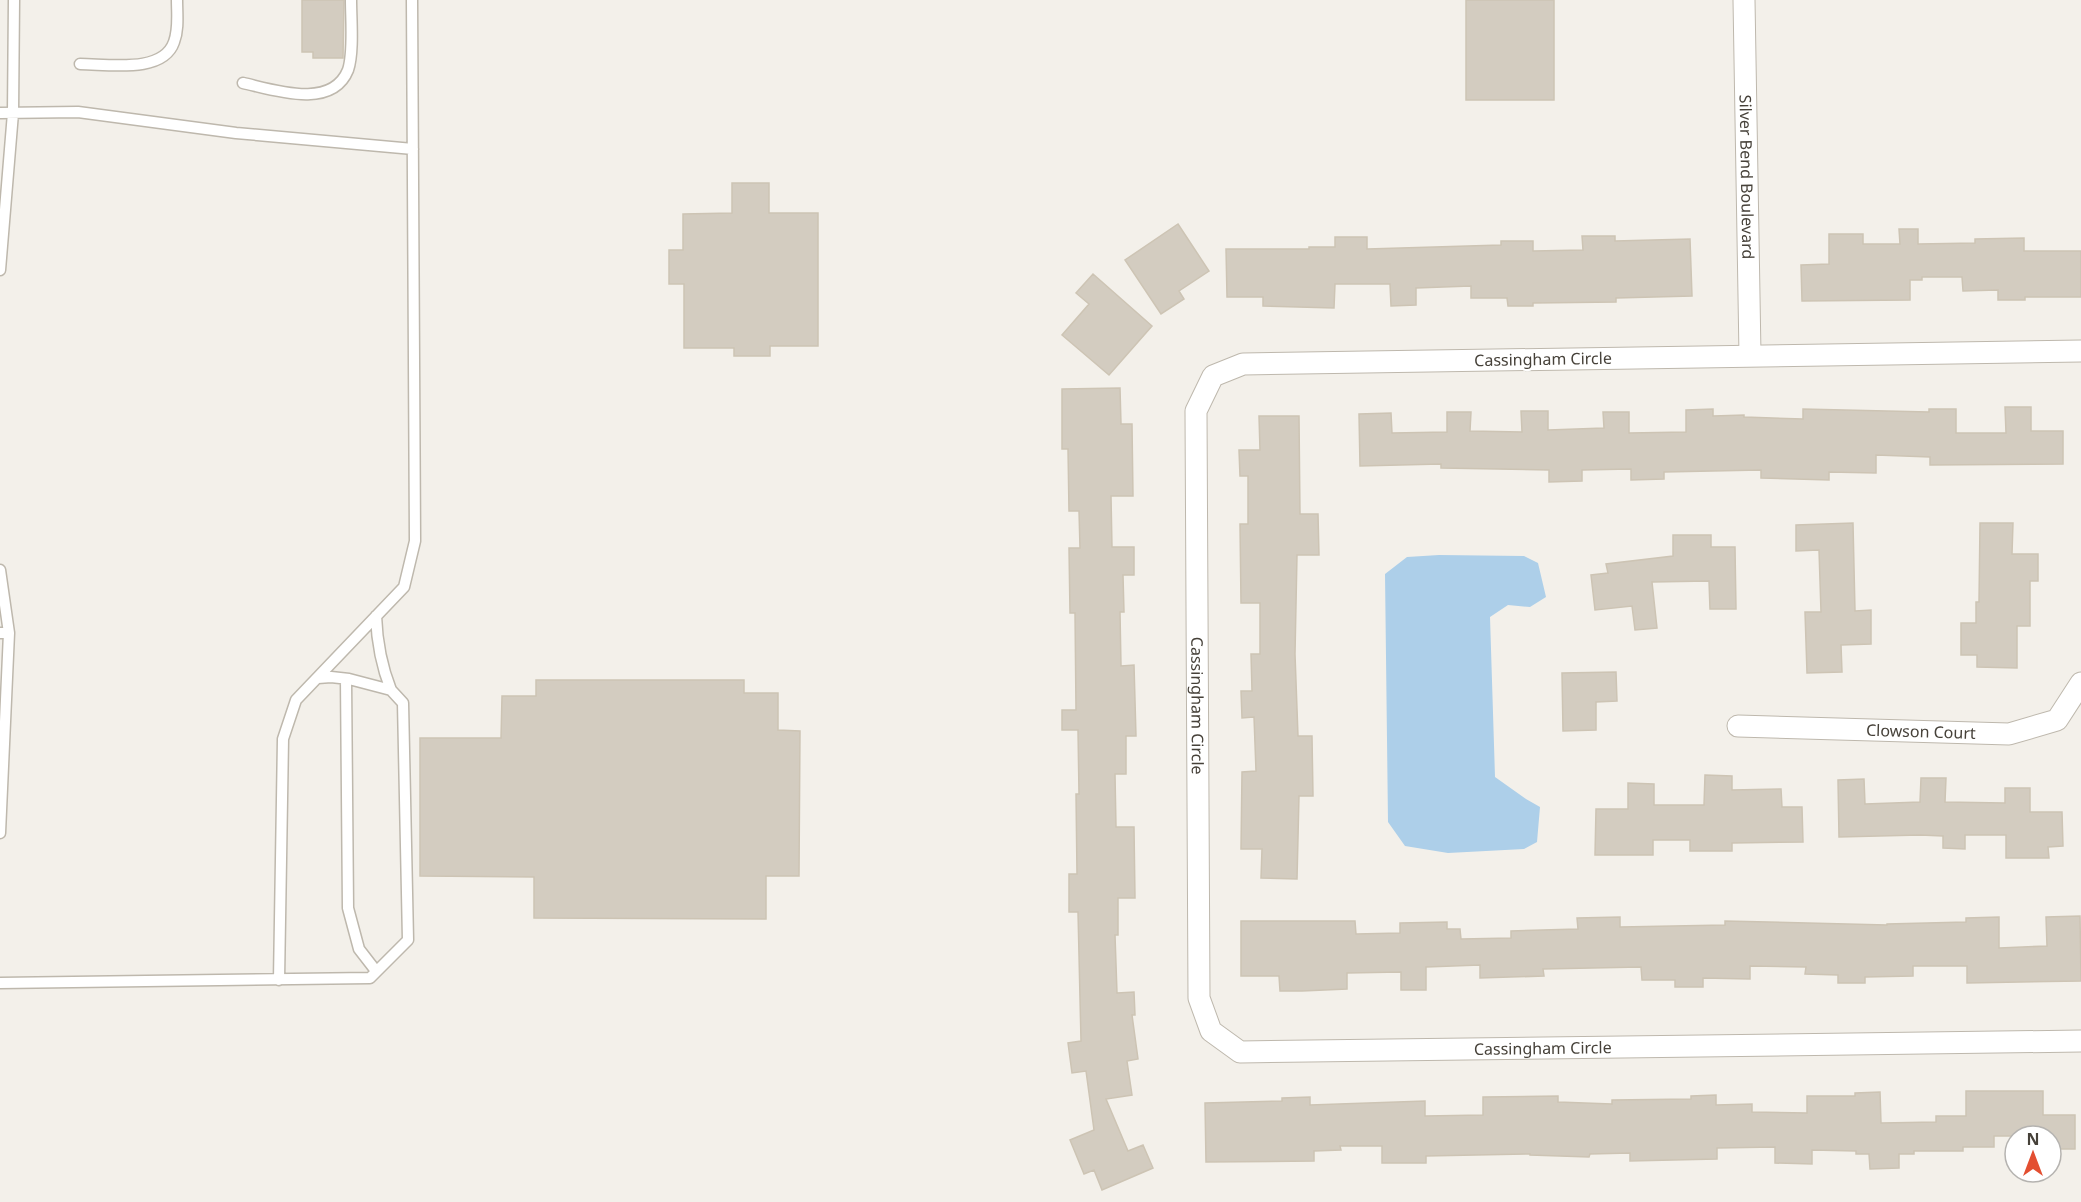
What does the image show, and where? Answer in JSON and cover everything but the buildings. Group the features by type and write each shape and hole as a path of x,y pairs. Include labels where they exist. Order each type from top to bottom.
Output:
{"street":[{"name":"Silver Bend Boulevard","path":"1744,0 1750,355"},
{"name":"Cassingham Circle","path":"2081,351 1243,364 1214,375 1196,411 1198,998 1211,1031 1240,1052 2081,1041"},
{"name":"Clowson Court","path":"1738,726 2009,734 2057,720 2081,683"}],"lane":[{"path":"0,270 13,113 14,0"},
{"path":"80,64 133,65 158,61 170,51 175,41 177,0"},
{"path":"243,83 306,94 318,94 330,90 344,77 349,63 351,0"},
{"path":"279,980 283,739 296,700 404,587 415,541 412,0"},
{"path":"0,112 78,112 236,133 413,149"},
{"path":"0,570 5,633 0,833"},
{"path":"0,983 370,978 408,940 403,703 391,690 382,667 377,641 376,616"},
{"path":"318,678 346,679 391,690"},
{"path":"346,679 348,908 359,949 376,971"}],"water":[{"path":"1524,556 1538,563 1546,597 1530,607 1508,605 1490,617 1495,777 1540,807 1537,842 1524,849 1448,853 1405,846 1388,822 1385,574 1407,557"}]}
